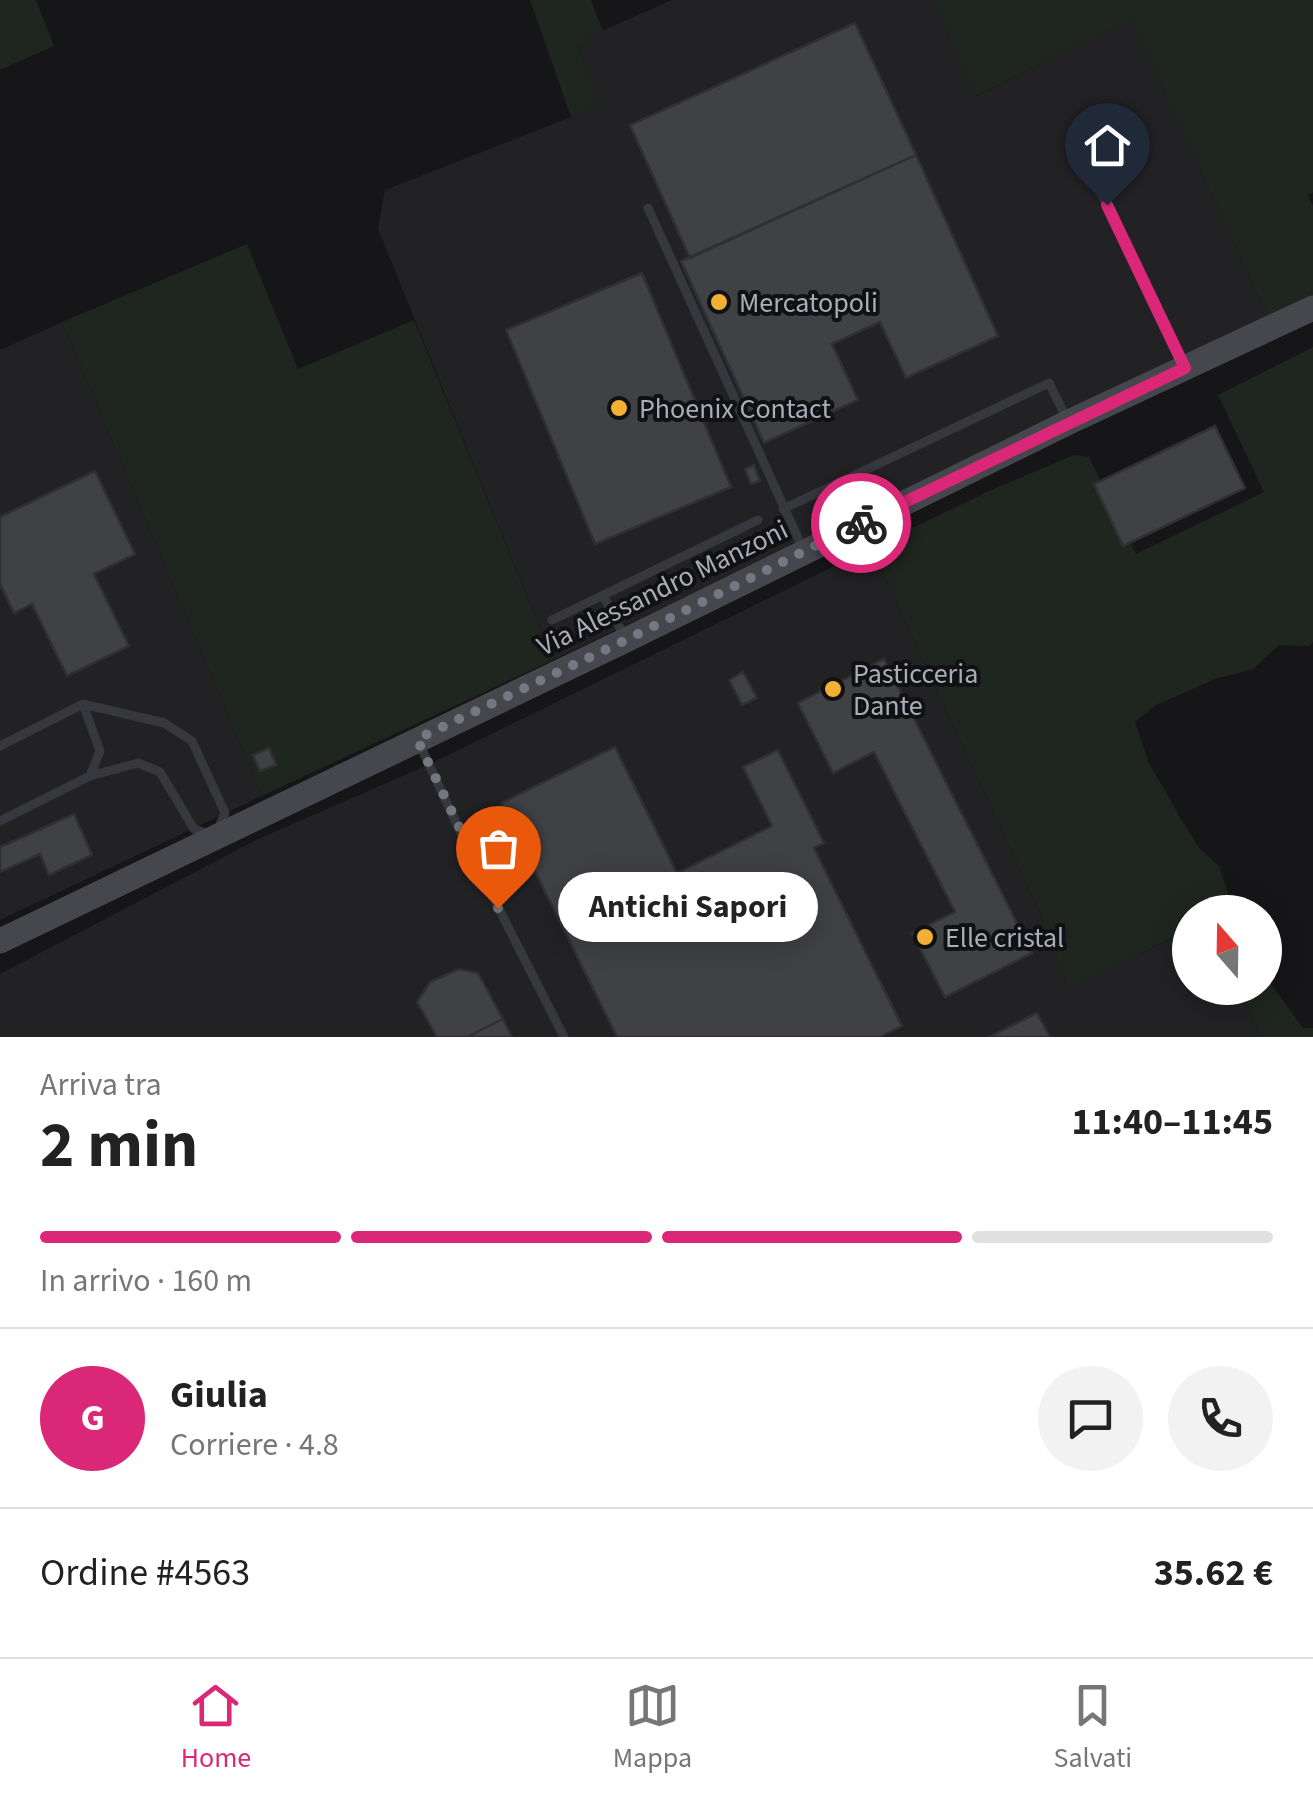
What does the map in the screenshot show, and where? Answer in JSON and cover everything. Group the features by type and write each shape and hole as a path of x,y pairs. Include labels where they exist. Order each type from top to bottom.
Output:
{"main road":[{"name":"Via Alessandro Manzoni","path":"0,941 1069,422 1313,308"}],"lane":[{"path":"1075,140 1185,368"},
{"path":"648,208 804,551"},
{"path":"783,510 1049,383 1069,422"},
{"path":"552,620 758,520"},
{"path":"604,596 626,640"},
{"path":"83,704 100,751 90,776"},
{"path":"0,746 83,704 164,722 192,742 226,814 215,837 194,828 160,772 138,763 90,776 0,821"},
{"path":"417,739 564,1037"}],"shaded area":[{"path":"0,0 36,0 54,46 0,70"},
{"path":"530,0 591,0 603,31 577,43 600,106 571,117"},
{"path":"672,0 933,0 976,96 1131,19 1269,320 553,660 378,229 385,190 599,106 577,42"},
{"path":"933,0 1313,0 1313,192 1308,195 1313,206 1313,299 1269,320 1131,20 975,96"},
{"path":"247,244 298,369 414,320 553,660 262,796 62,322"},
{"path":"62,322 262,796 0,920 0,350"},
{"path":"1313,347 1313,642 1309,646 1279,645 1253,669 1215,679 1156,705 1135,722 1149,763 1199,848 1219,866 1228,895 1172,895 1172,938 1069,989 1040,913 871,548 1074,455 1089,457 1136,554 1264,492 1218,395"},
{"path":"871,548 1040,913 1069,988 1172,939 1172,1005 1245,1005 1261,1037 0,1037 0,974 258,839 430,764"},
{"path":"1282,999 1303,1028 1313,1028 1313,1037 1261,1037 1245,1005 1282,1005"}],"building":[{"path":"855,23 916,155 690,258 630,125"},
{"path":"916,155 998,336 906,378 880,322 832,344 858,400 764,443 681,261"},
{"name":"Phoenix Contact","path":"642,273 731,487 595,544 506,330"},
{"path":"1215,426 1245,488 1123,546 1094,484"},
{"path":"754,465 760,481 751,484 745,469"},
{"path":"95,471 135,554 94,574 129,646 67,676 32,604 14,613 0,584 0,517"},
{"path":"884,659 1032,953 945,997 912,933 955,912 874,752 833,773 798,703"},
{"path":"743,672 757,698 742,705 729,680"},
{"path":"615,747 677,873 772,826 743,767 778,750 824,843 814,848 902,1026 880,1037 617,1037 501,803"},
{"path":"269,748 276,765 260,771 253,755"},
{"path":"74,814 92,855 49,875 40,854 0,872 0,847"},
{"path":"459,969 478,973 503,1019 467,1037 437,1037 417,1002 430,982"},
{"path":"1037,1013 1050,1037 989,1037"},
{"path":"503,1019 512,1037 467,1037"}],"way so far":[{"path":"498,908 417,739 861,523"}],"place":[{"name":"Mercatopoli","path":"719,302"},
{"name":"Phoenix Contact","path":"619,408"},
{"name":"Pasticceria Dante","path":"833,689"},
{"name":"Antichi Sapori","path":"498,908"},
{"name":"Elle cristal","path":"925,937"}],"route":[{"path":"861,523 1185,368 1107,205"}]}
